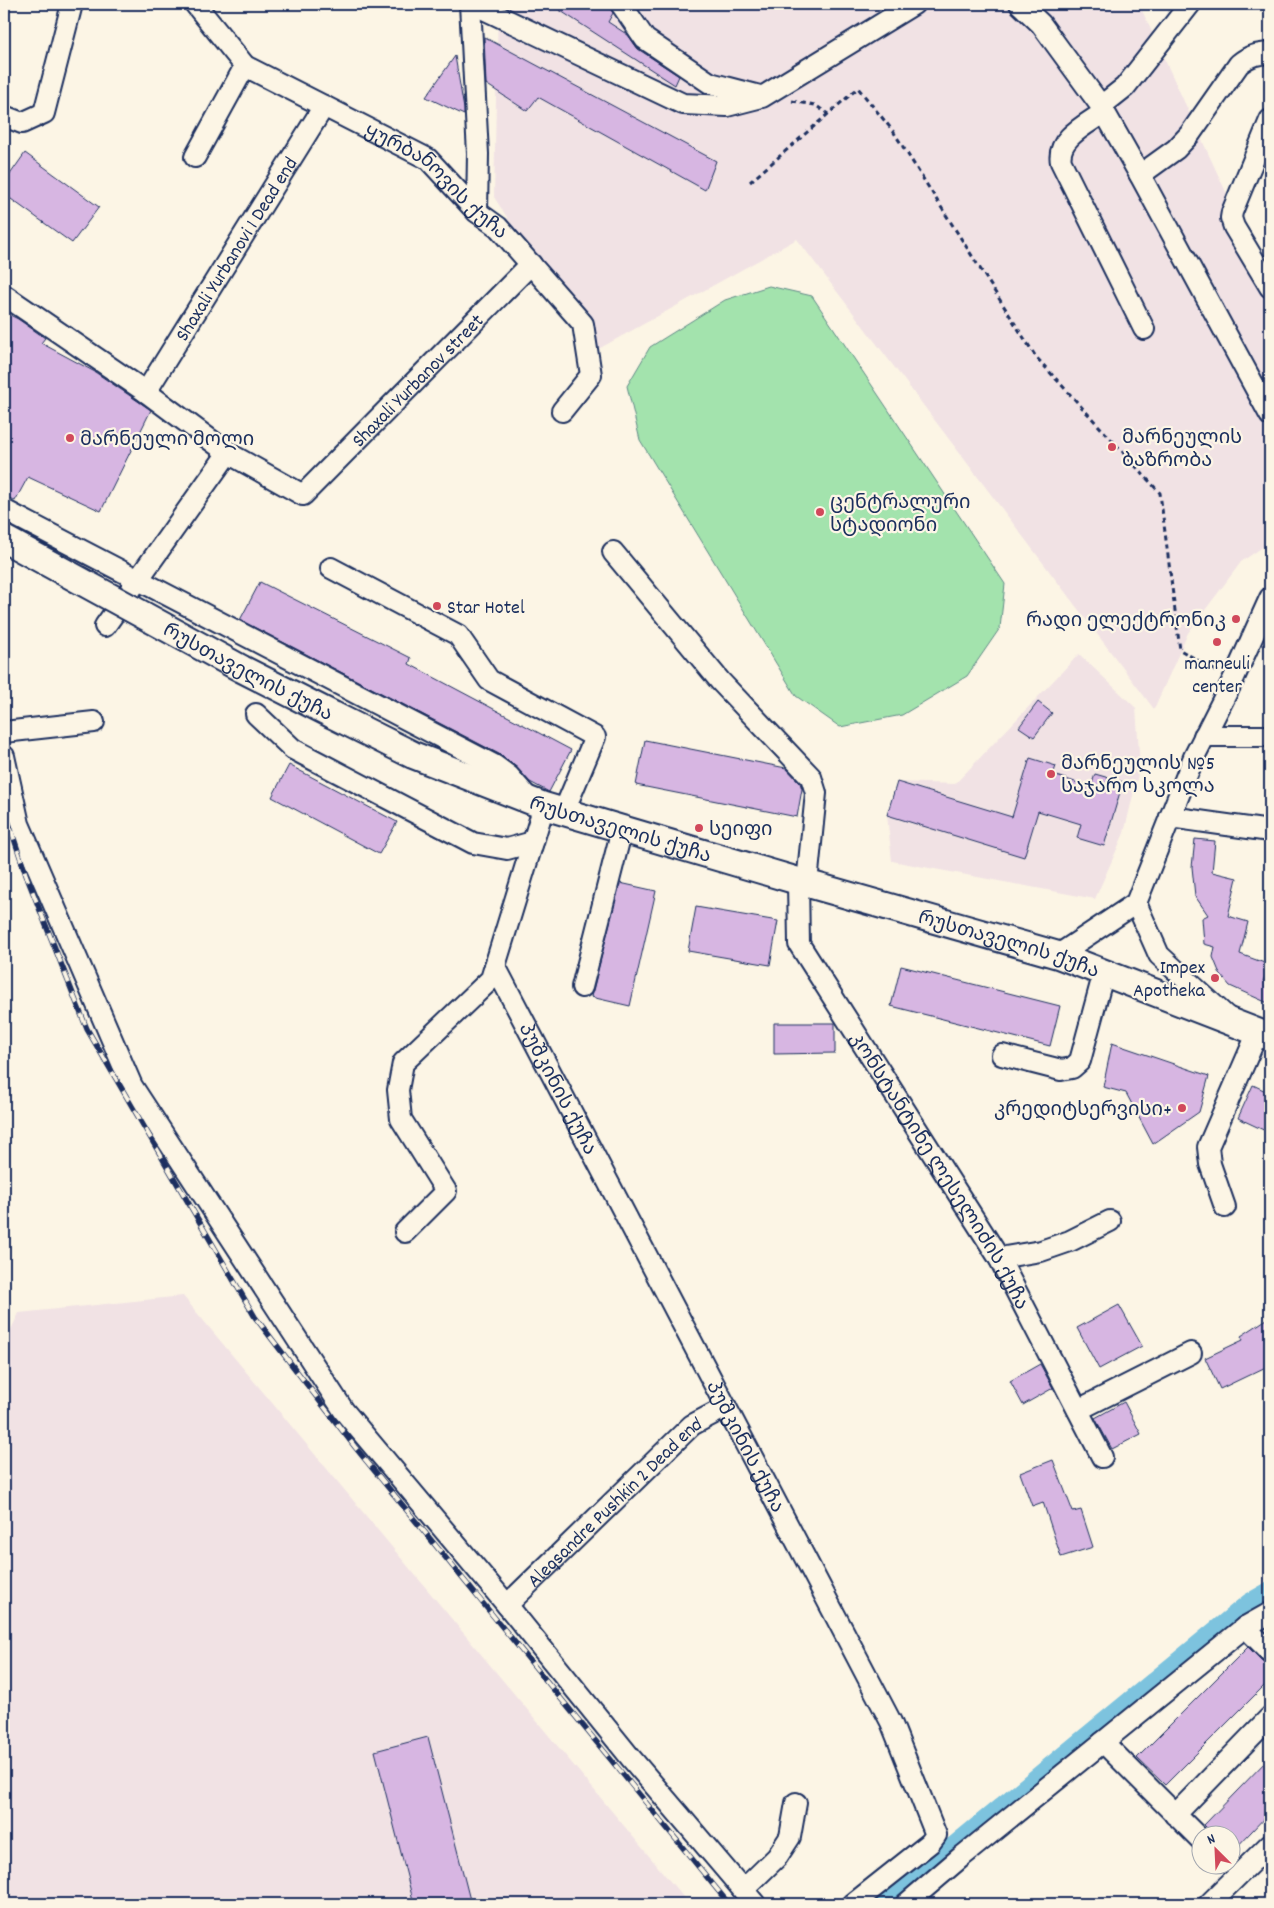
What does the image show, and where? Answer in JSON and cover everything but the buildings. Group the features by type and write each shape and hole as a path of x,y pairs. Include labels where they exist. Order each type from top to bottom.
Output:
{"main road":[{"name":"რუსთაველის ქუჩა","path":"4,539 242,670 413,755 546,806 1058,955 1264,1035"}],"street":[{"path":"4,116 22,123 44,113 72,4"},
{"name":"ყურბანოვის ქუჩა","path":"195,4 245,66 428,159 477,212 498,227 583,324 591,375 562,411"},
{"path":"477,212 478,154 472,4 683,104 727,106 762,97 914,4"},
{"path":"621,4 645,39 710,83 762,97"},
{"path":"1020,4 1041,24 1103,109 1269,409"},
{"path":"1144,329 1061,162 1059,154 1062,146 1068,139 1125,87 1190,4"},
{"path":"1140,174 1176,149 1239,64 1253,54 1270,53"},
{"path":"195,157 245,66"},
{"name":"Shaxali Yurbanovi 1 Dead end","path":"146,392 324,106"},
{"path":"1270,120 1242,186 1231,218 1234,227 1270,287"},
{"name":"Shaxali Yurbanov street","path":"228,454 303,495 531,264"},
{"path":"4,296 146,392 228,454 105,626"},
{"path":"4,510 494,765 546,806"},
{"name":"კონსტანტინე ლესელიძის ქუჩა","path":"613,552 720,681 811,776 816,793 802,882 799,944 999,1258 1102,1457"},
{"path":"331,568 458,635 489,680 595,737 546,806 491,979 403,1063 398,1090 401,1119 446,1191 405,1232"},
{"path":"1058,955 1136,904 1194,757 1233,680 1270,598"},
{"path":"256,714 293,749 473,843 507,849 533,842"},
{"path":"4,732 94,722"},
{"path":"1204,736 1270,736"},
{"path":"4,756 19,824 132,1086 344,1411 630,1757 749,1897 790,1837 796,1803"},
{"path":"1170,817 1270,831"},
{"path":"582,987 622,829"},
{"path":"1136,904 1159,955 1232,1022"},
{"name":"პუშკინის ქუჩა","path":"495,966 891,1722 936,1835 930,1843 853,1904"},
{"path":"1002,1055 1061,1070 1072,1068 1080,1061 1104,972"},
{"path":"1224,1207 1210,1164 1208,1147 1264,1035"},
{"path":"999,1258 1041,1251 1070,1242 1110,1221"},
{"path":"1078,1410 1191,1353"},
{"name":"Aleqsandre Pushkin 2 Dead end","path":"507,1606 692,1425 726,1407"},
{"path":"906,1904 1245,1627 1270,1613"},
{"path":"1245,1627 1270,1652"},
{"path":"1175,1815 1270,1717"},
{"path":"1103,1742 1192,1831"},
{"path":"1242,1863 1270,1844"},
{"path":"1208,1904 1228,1876"}],"path":[{"path":"750,182 858,88 893,131 1036,356 1160,493 1180,650 1233,680"},
{"path":"762,97 816,105 828,114"}],"shaded area":[{"name":"მარნეულის ბაზრობა","path":"498,4 1139,4 1270,287 1270,542 1241,562 1188,633 1154,709 797,239 593,352 494,197"},
{"name":"მარნეულის №5 საჯარო სკოლა","path":"1079,654 1136,708 1140,766 1124,833 1095,899 892,861 887,815 897,782 955,784"},
{"path":"183,1296 689,1904 4,1904 4,1344 19,1313"}],"green space":[{"name":"ცენტრალური სტადიონი","path":"769,286 812,296 1005,584 1000,628 967,676 902,715 840,727 796,696 640,440 627,386 650,347 725,300"}],"waterway":[{"path":"883,1904 1249,1603 1270,1591"}],"railway":[{"path":"4,808 26,875 87,1029 255,1317 355,1447 729,1904"}],"place":[{"name":"მარნეული მოლი","path":"70,438"},
{"name":"მარნეულის ბაზრობა","path":"1112,447"},
{"name":"ცენტრალური სტადიონი","path":"820,512"},
{"name":"Star Hotel","path":"437,606"},
{"name":"რადი ელექტრონიკ","path":"1236,619"},
{"name":"marneuli center","path":"1217,642"},
{"name":"მარნეულის №5 საჯარო სკოლა","path":"1051,774"},
{"name":"სეიფი","path":"699,828"},
{"name":"Impex Apotheka","path":"1215,978"},
{"name":"კრედიტსერვისი+","path":"1182,1108"}]}
